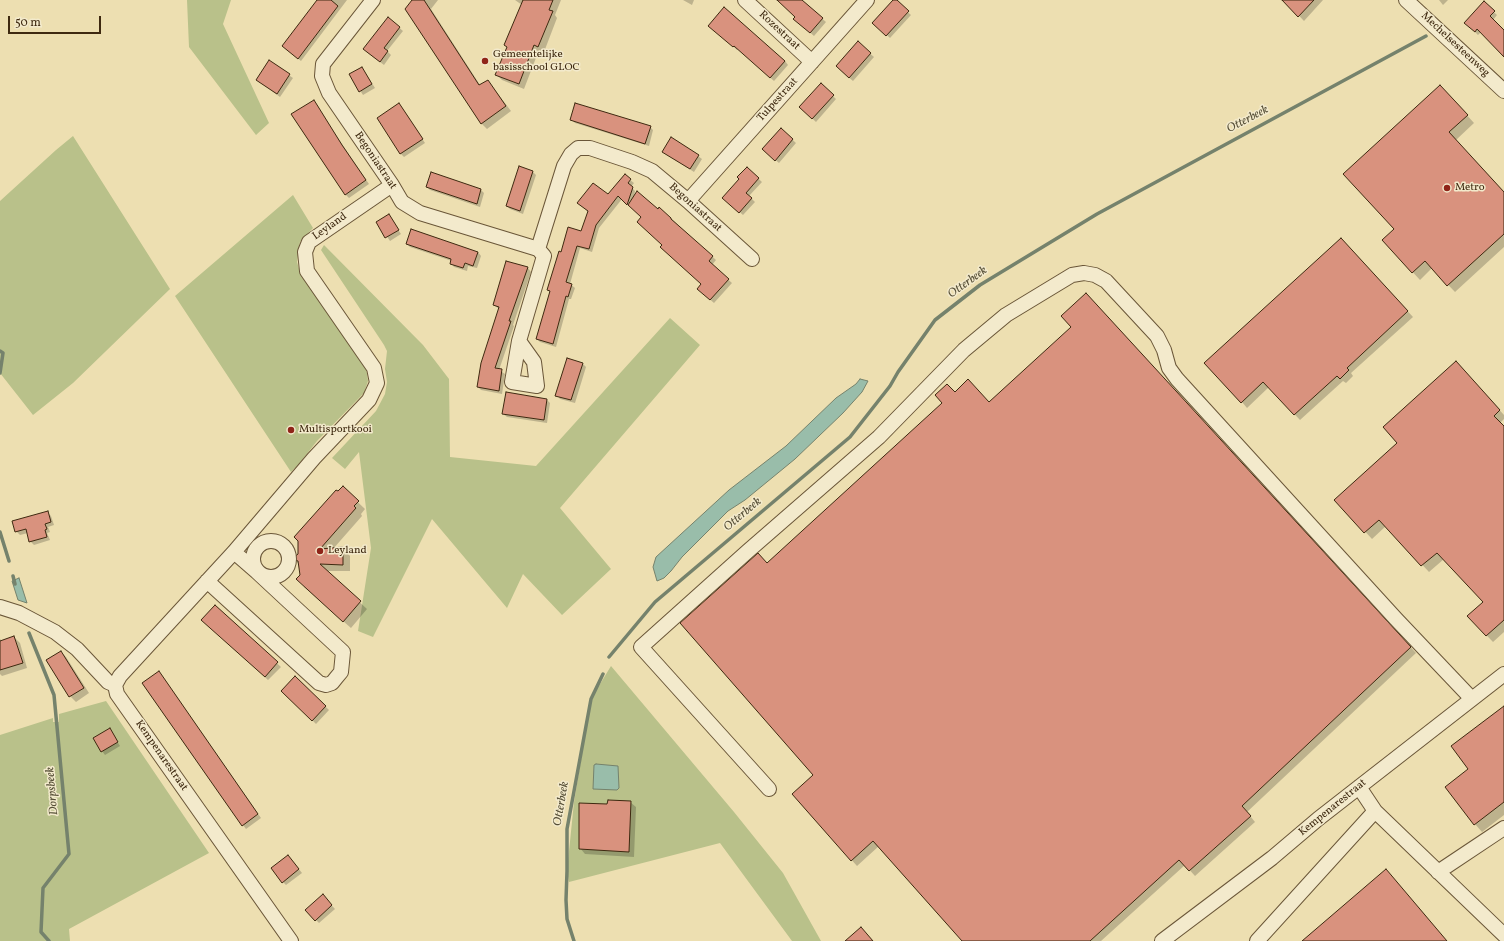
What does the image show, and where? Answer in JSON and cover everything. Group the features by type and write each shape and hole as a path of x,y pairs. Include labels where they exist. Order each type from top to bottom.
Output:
{"street":[{"name":"Begoniastraat","path":"373,0 323,64 322,76 329,93 402,202 420,213 538,249 544,256 518,341"},
{"name":"Rozestraat","path":"745,0 812,62"},
{"name":"Tulpestraat","path":"688,200 867,0"},
{"name":"Mechelsesteenweg","path":"1406,0 1504,91"},
{"name":"Begoniastraat","path":"538,249 564,166 571,154 578,148 590,148 632,162 652,171 688,200 752,260"},
{"name":"Leyland","path":"115,685 120,676 234,552 314,458 369,400 377,382 374,368 307,271 305,252 309,242 392,185"},
{"path":"769,789 641,648 748,551 879,437 964,350 1006,315 1072,275 1084,273 1095,275 1106,281 1156,336 1164,350 1170,368 1177,379 1396,619 1472,699"},
{"path":"207,581 319,683 326,685 332,683 340,672 343,652 234,552"},
{"name":"Kempenarestraat","path":"0,607 19,613 56,632 78,649 108,682 115,685 117,694 291,941"},
{"name":"Kempenarestraat","path":"1162,941 1272,858 1318,819 1504,674"},
{"path":"1359,787 1375,811 1504,935"},
{"path":"1257,941 1375,811"},
{"path":"1438,872 1504,828"}],"green space":[{"path":"187,0 231,0 223,24 269,123 256,135 189,47"},
{"path":"73,136 170,289 73,383 33,415 0,373 0,201"},
{"path":"293,195 313,228 300,242 297,262 301,275 366,367 368,381 364,393 317,441 291,472 175,296"},
{"path":"324,245 423,345 449,379 450,457 536,466 670,318 700,345 560,508 611,569 562,615 523,574 507,608 432,519 373,637 358,631 371,548 359,452 345,469 332,458 376,411 385,394 387,382 385,369 387,351 321,250"},
{"path":"611,666 734,812 783,873 821,941 792,941 720,843 569,882 567,871 574,802 591,699"},
{"path":"106,701 209,853 69,929 70,941 0,941 0,735 53,718 53,722 59,722 59,714"}],"shaded area":[{"path":"860,379 868,381 862,392 843,413 795,459 745,500 728,511 682,557 664,578 657,581 653,567 656,557 729,490 786,446 836,398 856,384"},
{"path":"19,578 27,603 18,600 12,581"},
{"path":"594,765 618,766 619,788 617,790 593,789"}],"building":[{"path":"317,0 331,0 338,6 298,59 282,46"},
{"path":"412,0 424,0 479,85 488,80 506,106 481,124 405,9"},
{"path":"523,0 553,0 549,10 553,11 538,47 534,45 519,84 495,75 507,47 504,45"},
{"path":"777,0 802,0 823,18 810,33 793,19 795,17"},
{"path":"893,0 897,0 909,11 886,36 872,23"},
{"path":"1282,0 1314,0 1298,17"},
{"path":"1484,1 1495,11 1490,16 1504,30 1504,57 1477,29 1475,32 1464,23"},
{"path":"724,7 785,61 770,78 734,46 733,47 708,26"},
{"path":"388,17 400,27 384,48 388,51 380,62 363,49"},
{"path":"858,41 871,53 849,78 836,66"},
{"path":"269,60 290,74 277,94 256,80"},
{"path":"362,67 372,84 359,92 349,74"},
{"path":"821,83 834,95 812,119 799,107"},
{"path":"1440,85 1468,115 1449,132 1504,192 1504,234 1447,286 1425,261 1412,273 1382,240 1394,229 1343,174"},
{"path":"314,100 366,180 345,195 291,114"},
{"path":"399,103 423,139 400,154 377,118"},
{"path":"575,103 651,126 645,144 570,120"},
{"path":"781,128 793,139 775,161 762,149"},
{"path":"671,137 699,155 690,169 662,152"},
{"path":"519,166 533,171 520,211 506,206"},
{"path":"747,167 759,178 746,193 752,198 739,213 722,198 739,179 737,177"},
{"path":"431,172 481,189 477,204 426,187"},
{"path":"625,174 631,179 628,183 633,187 627,205 618,196 596,225 589,249 577,246 566,282 572,284 568,297 566,296 553,344 536,339 550,291 547,290 559,251 561,252 568,227 581,231 588,211 577,203 593,183 608,194"},
{"path":"637,191 658,209 659,207 713,256 709,261 729,279 710,300 697,289 701,284 660,247 662,245 637,222 641,217 628,205"},
{"path":"389,214 399,230 385,238 376,222"},
{"path":"411,229 478,252 473,266 465,263 463,268 450,264 451,259 406,244"},
{"path":"1341,238 1408,311 1347,368 1349,370 1340,379 1337,376 1294,415 1263,382 1241,403 1204,363"},
{"path":"506,261 528,267 509,321 511,321 495,368 502,369 499,391 477,387 481,363 499,307 493,305"},
{"path":"1086,293 1411,647 1242,806 1251,816 1189,871 1179,860 1090,941 962,941 873,841 851,861 792,794 813,775 680,623 758,553 767,563 942,403 935,395 947,384 955,392 968,379 989,402 1071,327 1061,316"},
{"path":"567,358 583,363 571,400 555,396"},
{"path":"1456,361 1500,410 1494,416 1504,426 1504,620 1486,636 1467,616 1483,602 1437,553 1421,566 1379,520 1364,533 1334,500 1397,443 1383,427"},
{"path":"506,392 547,399 544,420 502,414"},
{"name":"Leyland","path":"343,486 359,501 354,506 356,508 320,549 343,547 343,565 320,564 361,601 343,622 296,579 300,575 298,561 292,559 298,554 298,541 294,537 336,490 338,491"},
{"path":"48,511 51,522 45,524 47,529 45,530 47,537 29,542 26,529 15,532 12,521"},
{"path":"215,605 278,662 265,677 201,620"},
{"path":"14,636 23,663 0,670 0,641"},
{"path":"61,651 84,688 69,697 46,660"},
{"path":"159,671 258,814 242,826 142,683"},
{"path":"295,676 326,706 312,721 281,691"},
{"path":"1504,706 1504,802 1474,825 1445,787 1468,769 1451,746"},
{"path":"110,728 118,742 101,752 93,738"},
{"path":"608,800 631,801 629,852 579,849 579,803 607,804"},
{"path":"288,855 299,869 282,883 271,868"},
{"path":"1386,869 1447,941 1302,941"},
{"path":"323,894 332,905 315,921 305,910"},
{"path":"861,927 873,941 845,941"}],"waterway":[{"name":"Otterbeek","path":"609,657 655,602 850,437 890,386 898,372 935,320 980,285 1097,214 1426,36"},
{"name":"Dorpsbeek","path":"0,351 3,353 0,373"},
{"name":"Dorpsbeek","path":"0,532 9,561"},
{"name":"Dorpsbeek","path":"13,576 15,584"},
{"name":"Dorpsbeek","path":"29,633 54,695 69,854 43,888 41,932 49,941"},
{"name":"Otterbeek","path":"574,941 567,919 567,829 591,699 603,674"}],"place":[{"name":"Gemeentelijke basisschool GLOC","path":"485,61"},
{"name":"Metro","path":"1447,188"},
{"name":"Multisportkooi","path":"291,430"},
{"name":"Leyland","path":"320,551"}]}
